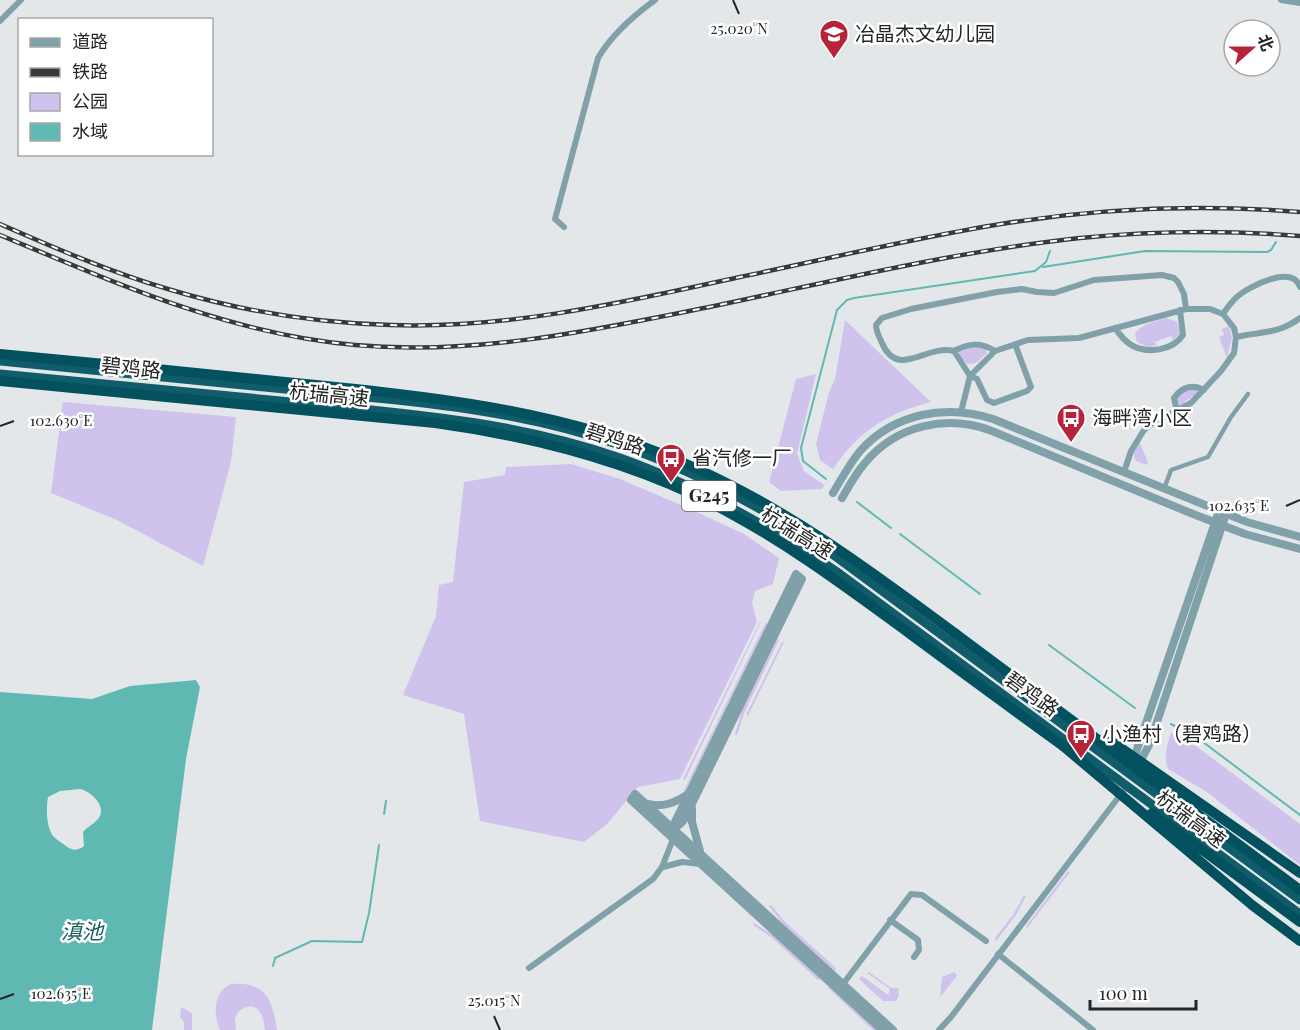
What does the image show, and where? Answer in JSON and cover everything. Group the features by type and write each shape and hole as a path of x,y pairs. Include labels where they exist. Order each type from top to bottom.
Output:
{"highway":[{"name":"杭瑞高速","path":"0,354 411,394 502,408 596,430 683,462 760,500 834,545 1300,890"},
{"name":"碧鸡路","path":"0,361 426,403 538,422 621,445 680,468 728,491 820,544 1300,900"},
{"name":"碧鸡路","path":"0,374 437,417 510,429 618,458 676,481 732,507 813,556 1300,914"},
{"name":"杭瑞高速","path":"0,381 435,423 532,440 622,466 662,482 726,511 799,554 1300,922"},
{"path":"956,634 1300,873"},
{"path":"1063,746 1252,905 1300,940"}],"street":[{"path":"0,21 21,0"},
{"path":"564,227 555,219 598,58 606,45 630,20 655,0"},
{"path":"1281,0 1300,3"},
{"path":"995,351 977,344 963,346 954,351 942,350 907,360 894,359 886,353 876,325 882,318 910,309 997,292 1022,289 1054,292 1094,280 1162,275 1174,278 1178,282 1184,294 1183,335 1175,343 1160,349 1141,349 1131,345 1115,328"},
{"path":"1223,314 1239,295 1273,279 1292,277 1296,279 1300,287"},
{"path":"961,412 970,376 995,351 1036,339 1079,338 1183,309 1210,309 1223,314 1234,328 1236,337 1234,353 1191,403 1144,430 1131,451 1124,472"},
{"path":"1236,337 1268,333 1300,318"},
{"path":"954,351 970,376 977,379 984,396 991,402 998,402 1027,391 1030,387 1015,344"},
{"path":"1177,411 1174,398 1183,389 1197,386 1204,390"},
{"path":"1164,489 1171,470 1208,457 1231,417 1248,394"},
{"path":"1300,537 1222,512 993,419 961,412 928,414 907,420 886,430 860,451 833,492 842,498 863,464 892,439 909,430 927,425 955,422 992,431 1245,534 1300,549"},
{"path":"1127,772 1144,758 1150,743 1222,512"},
{"path":"660,826 672,828 681,824 693,802 802,579 796,574 672,828"},
{"path":"939,1030 1126,786"},
{"path":"882,1030 631,800 635,794 893,1030"},
{"path":"644,802 651,806 667,804 689,794"},
{"path":"693,802 692,822 702,855"},
{"path":"672,828 682,846"},
{"path":"529,968 653,879 662,867 673,839"},
{"path":"662,867 682,862 701,864"},
{"path":"843,984 908,896 918,893 986,941"},
{"path":"890,920 918,940 919,950 914,957"},
{"path":"998,954 1093,1030"}],"green space":[{"path":"1166,318 1177,322 1180,332 1173,340 1171,336 1155,342 1157,346 1151,347 1137,342 1135,333 1141,327"},
{"path":"845,320 931,402 900,412 875,425 853,444 833,469 820,460 816,444 829,392 835,379"},
{"path":"1229,326 1232,338 1227,358 1219,337 1224,335 1222,329"},
{"path":"966,347 985,348 987,353 976,363 967,364 959,352"},
{"path":"816,374 797,454 804,471 824,485 822,489 781,491 769,482 796,379"},
{"path":"1190,388 1197,390 1196,394 1179,406 1176,402 1181,393"},
{"path":"63,402 236,417 231,462 203,566 117,520 51,493"},
{"path":"1139,441 1148,462 1147,465 1136,461 1133,453"},
{"path":"571,464 620,479 690,509 744,534 779,558 773,584 755,591 752,603 757,622 680,779 638,787 607,824 584,842 480,821 464,714 403,695 436,616 439,585 453,582 464,482 505,475 506,467"},
{"path":"761,622 685,780 683,779"},
{"path":"766,622 767,624 685,792 684,790"},
{"path":"778,638 745,711 737,735 735,734 742,710"},
{"path":"784,642 748,716 746,715"},
{"path":"1171,733 1192,743 1300,824 1300,865 1207,792 1168,769 1166,756"},
{"path":"1068,871 1070,872 1027,928 1026,926"},
{"path":"1024,895 1026,896 1016,915 996,941 995,938 1013,915"},
{"path":"771,905 785,922 836,968 835,971 783,924 769,906"},
{"path":"754,923 774,936 820,979 818,980 771,937 753,925"},
{"path":"869,972 891,988 898,988 899,995 896,1001 883,1001 859,979 862,976 888,995 890,989 867,973"},
{"path":"954,972 957,976 940,997 942,977"},
{"path":"231,984 253,986 266,995 273,1009 277,1030 265,1030 263,1018 258,1009 249,1006 238,1012 235,1019 236,1030 220,1030 216,1017 216,1004 221,992"},
{"path":"827,987 829,987 876,1030 873,1030"},
{"path":"181,1007 192,1013 192,1030 184,1030 184,1022 180,1017"}],"water":[{"name":"滇池","path":"196,680 200,687 186,759 152,1030 0,1030 0,692 92,699 130,686","holes":["84,790 97,800 101,814 83,832 84,846 73,850 54,837 49,829 48,797 60,791"]}],"waterway":[{"path":"1043,267 1145,251 1267,252 1276,242"},
{"path":"826,479 803,461 801,448 837,310 847,300 854,298 1035,271 1046,262 1050,251"},
{"path":"857,502 891,528"},
{"path":"900,534 980,594"},
{"path":"1049,645 1135,708"},
{"path":"1171,724 1195,736 1300,815"},
{"path":"384,814 386,801"},
{"path":"273,966 275,958 312,941 362,942 369,913 379,845"}],"railway":[{"path":"0,224 125,275 223,304 335,322 435,325 479,323 567,312 654,296 903,242 1075,214 1188,208 1300,212"},
{"path":"0,235 130,288 218,318 308,339 355,345 401,347 493,344 584,331 898,267 989,250 1080,238 1217,232 1300,236"}],"place":[{"name":"冶晶杰文幼儿园","path":"834,60"},
{"name":"海畔湾小区","path":"1071,444"},
{"name":"省汽修一厂","path":"671,484"},
{"name":"小渔村（碧鸡路）","path":"1081,760"}]}
